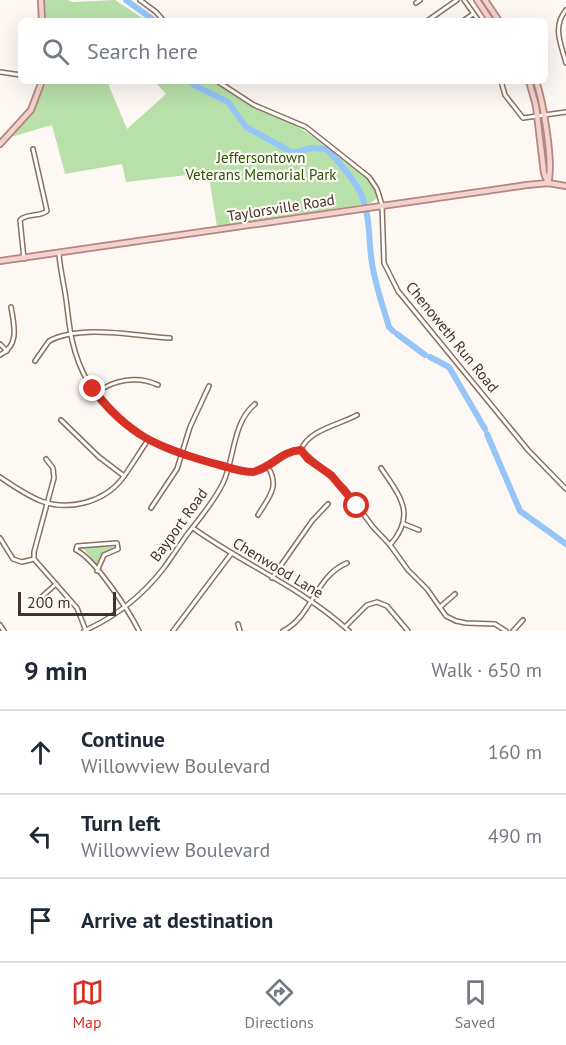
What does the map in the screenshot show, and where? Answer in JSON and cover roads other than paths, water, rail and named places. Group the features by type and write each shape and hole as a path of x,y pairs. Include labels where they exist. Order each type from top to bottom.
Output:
{"main road":[{"path":"40,0 42,18"},
{"path":"477,0 489,18"},
{"path":"485,0 497,18"},
{"path":"0,144 31,110 41,84"},
{"path":"530,84 540,116"},
{"path":"536,84 551,172 548,183"},
{"name":"Taylorsville Road","path":"0,261 548,183 566,186"}],"street":[{"path":"140,0 161,18"},
{"path":"416,3 420,0"},
{"path":"431,18 457,0"},
{"path":"464,0 476,18"},
{"path":"566,10 560,17 558,29 566,63"},
{"path":"467,18 473,14"},
{"path":"0,72 18,75"},
{"name":"Chenoweth Run Road","path":"222,84 254,105 311,131 369,177 377,189 382,205 383,258 398,291 528,450 566,489"},
{"path":"502,84 505,95 523,118 566,112"},
{"path":"24,259 20,220 23,216 42,214 47,211 33,149"},
{"path":"59,254 71,335 79,361 96,393 120,420 147,440 182,454 253,472 268,467 284,454 301,450"},
{"path":"0,355 7,351 15,339 11,307"},
{"path":"35,361 49,341 71,335 99,332 170,338"},
{"path":"0,344 7,351"},
{"path":"96,393 120,381 149,381 158,385"},
{"path":"151,508 174,475 190,427 209,386"},
{"name":"Bayport Road","path":"85,631 125,606 158,575 219,490 242,421 255,404"},
{"path":"301,450 305,441 312,434 336,426 357,415"},
{"path":"60,420 99,457 124,476"},
{"path":"0,477 47,503 69,505 93,500 113,488 124,476 147,440"},
{"path":"301,450 345,489 408,570 427,589 445,615 453,620 472,624 491,623 506,631"},
{"path":"46,459 53,468 54,475 34,559 76,608 85,631"},
{"path":"258,515 273,487 273,478 268,467"},
{"path":"381,468 401,498 404,507 404,524 390,545"},
{"path":"272,578 312,521 328,504"},
{"path":"404,524 419,530"},
{"name":"Chenwood Lane","path":"193,528 231,554 310,601 349,631"},
{"path":"0,538 13,559 22,562 34,559"},
{"path":"98,571 104,555 118,549 117,543 77,546 76,550 84,554 98,571 125,606 139,631"},
{"path":"173,631 231,554"},
{"path":"283,631 288,630 299,618 325,579 337,568 347,563"},
{"path":"36,602 56,584"},
{"path":"440,607 455,594"},
{"path":"345,627 367,605 377,602 387,606 408,631"},
{"path":"513,631 523,620"},
{"path":"238,624 240,631"},
{"path":"0,625 4,631"}],"waterway":[{"path":"126,0 151,18"},
{"path":"193,84 228,102 246,127 293,153 311,148 327,149 346,170 358,188 364,203 375,279 389,327 393,331"},
{"path":"397,334 425,355"},
{"path":"430,357 449,367 485,429"},
{"path":"487,434 520,511 566,544"}],"park label":[{"name":"Jeffersontown Veterans Memorial Park","path":"261,166"}]}
